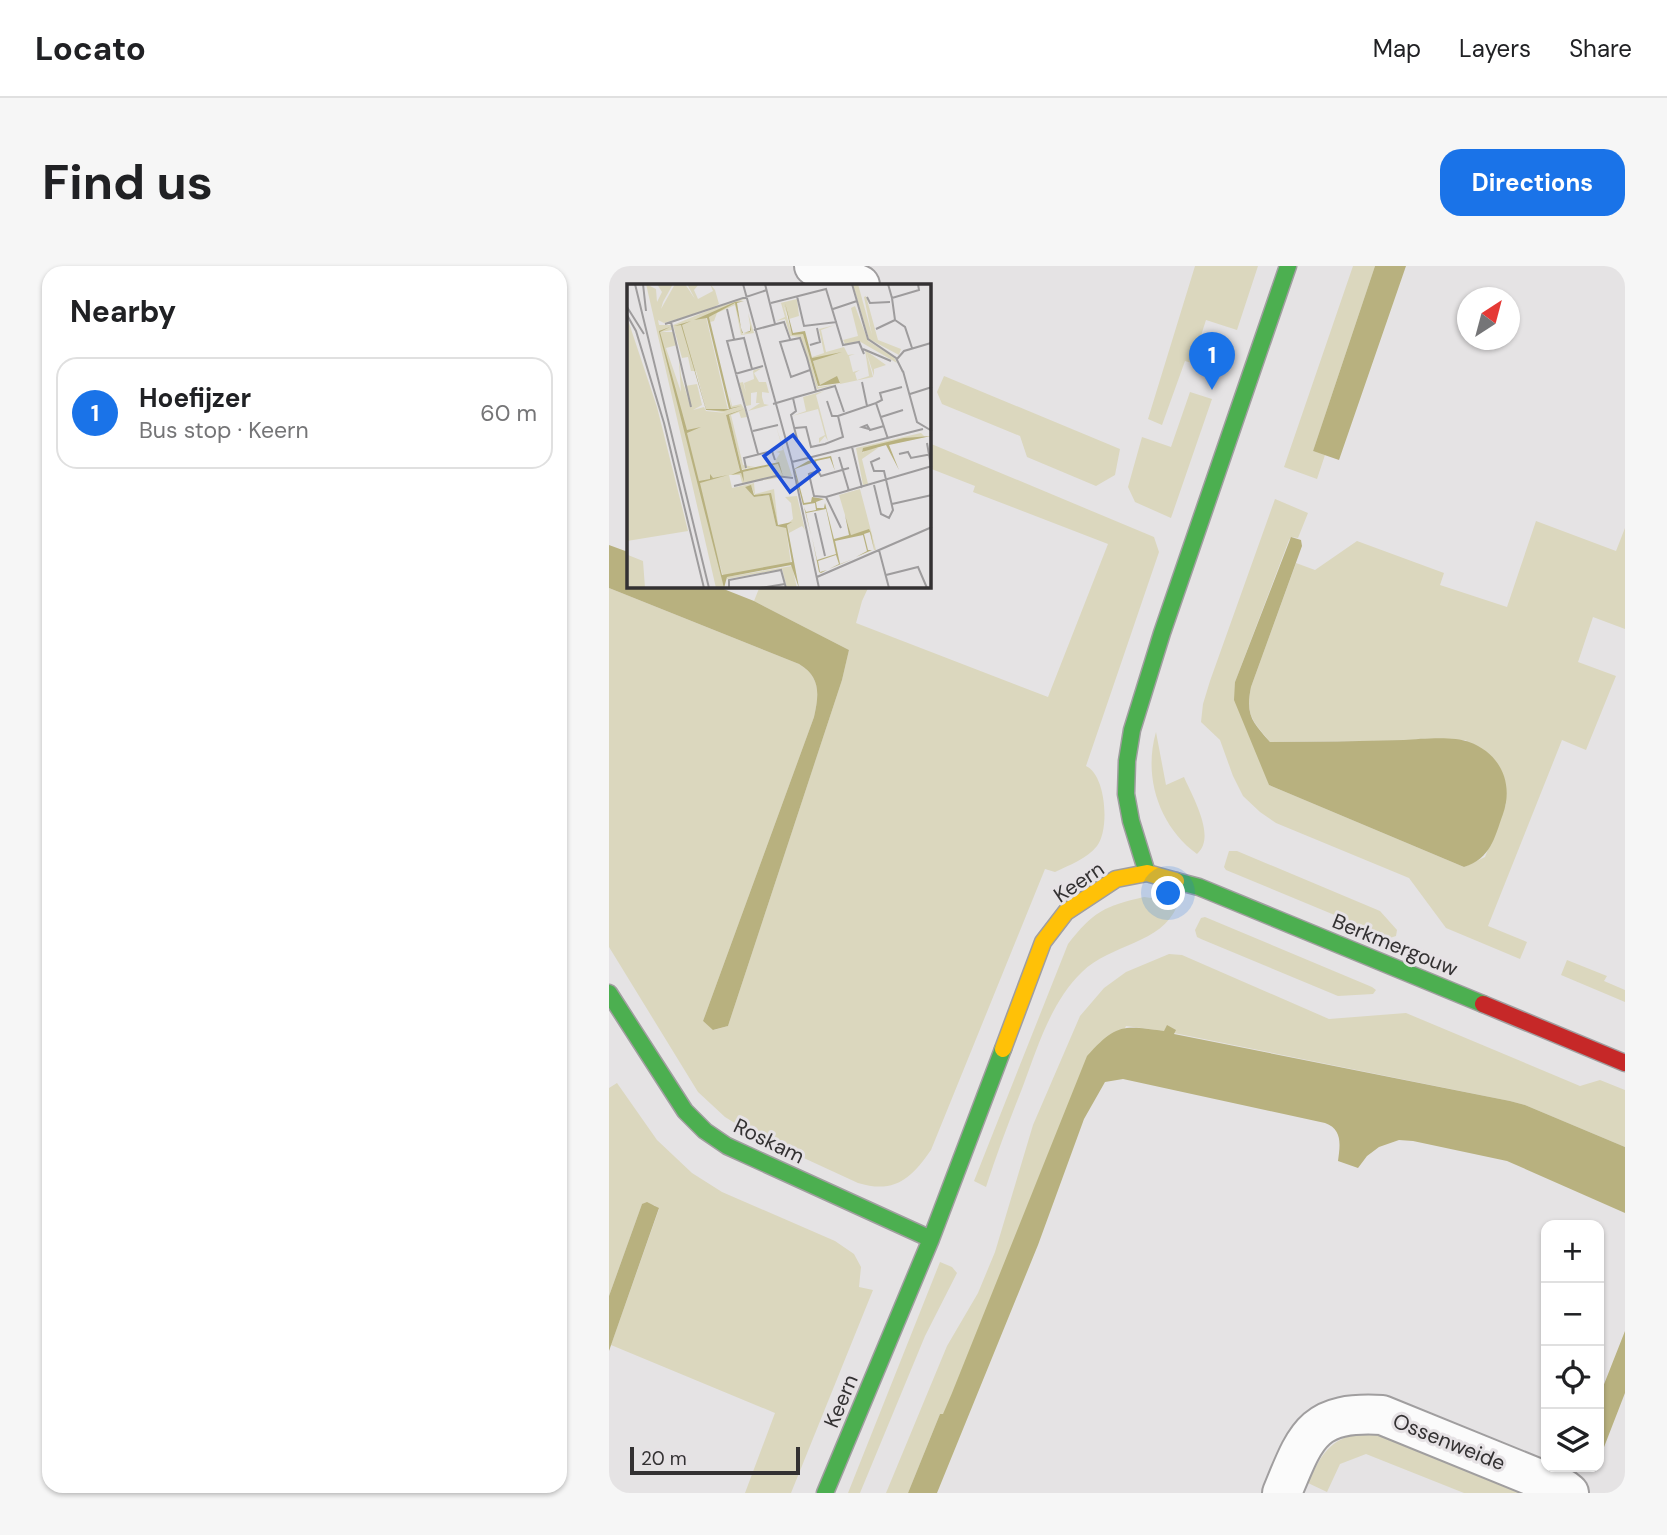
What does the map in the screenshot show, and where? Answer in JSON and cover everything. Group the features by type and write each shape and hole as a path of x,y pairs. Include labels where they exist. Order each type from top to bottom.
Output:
{"street":[{"path":"814,266 858,284"},
{"path":"1147,873 1131,821 1126,794 1132,730 1162,633 1288,266"},
{"name":"Berkmergouw","path":"1147,873 1199,887 1625,1063"},
{"name":"Keern","path":"825,1493 930,1239 1043,942 1066,912 1092,893 1116,879 1147,873"},
{"name":"Roskam","path":"609,993 685,1111 705,1130 727,1146 930,1239"},
{"name":"Ossenweide","path":"1282,1493 1302,1444 1313,1430 1329,1420 1356,1413 1383,1415 1569,1493"}],"shaded area":[{"path":"1195,266 1258,266 1237,330 1206,320 1192,363 1185,361 1162,425 1148,419"},
{"path":"1353,266 1375,266 1313,451 1325,455 1317,479 1284,467"},
{"path":"1375,266 1406,266 1339,460 1313,451"},
{"path":"944,376 1120,449 1115,475 1096,486 1027,457 1020,436 942,404 937,392"},
{"path":"1190,392 1212,399 1171,518 1135,502 1128,487 1142,437 1171,447"},
{"path":"931,444 1154,537 1159,552 1086,766 1093,771 1102,791 1105,816 1101,838 1088,855 1055,872 1045,869 931,1150 901,1182 882,1187 871,1186 858,1183 756,1136 725,1117 698,1092 609,947 609,588 799,664 811,675 817,687 814,717 703,1021 714,1030 728,1026 842,680 849,650 754,601 759,588 868,588 856,623 1048,697 1108,544 973,492 975,486 931,469"},
{"path":"1275,499 1308,513 1298,538 1292,537 1289,540 1235,682 1269,785 1464,867 1485,857 1506,804 1466,740 1270,742 1252,718 1249,705 1251,687 1296,563 1315,570 1357,541 1444,573 1440,585 1507,607 1536,521 1616,551 1625,528 1625,629 1593,617 1578,662 1616,676 1586,750 1562,740 1488,926 1527,942 1520,959 1446,928 1409,878 1276,823 1260,812 1243,796 1220,740 1201,722 1210,681"},
{"path":"1291,537 1301,540 1302,546 1251,687 1249,705 1252,718 1270,742 1446,738 1462,740 1480,747 1496,761 1502,771 1507,791 1503,814 1494,839 1486,853 1473,863 1464,867 1269,785 1234,700 1235,682"},
{"path":"609,545 627,552 627,588 721,588 754,601 849,650 842,680 728,1026 713,1030 703,1021 814,717 817,687 811,675 799,664 609,588"},
{"path":"1156,732 1166,785 1184,777 1201,816 1205,837 1203,847 1197,854 1173,829 1157,799 1152,766"},
{"path":"1229,851 1237,851 1380,911 1397,930 1396,936 1390,938 1226,870 1224,867"},
{"path":"1144,897 1172,901 1177,906 1170,919 1160,928 1094,963 1071,984 1040,1040 986,1187 974,1181 1068,944 1092,917 1100,912"},
{"path":"1205,917 1376,990 1373,994 1338,996 1201,939 1197,937 1195,930 1201,918"},
{"path":"1169,954 1182,955 1329,1019 1406,1013 1580,1086 1600,1080 1625,1090 1625,1147 1510,1101 1164,1031 1126,1026 943,1415 940,1414 908,1493 886,1493 947,1346 978,1293 995,1252 1033,1125 1080,1016 1104,988 1126,972"},
{"path":"1567,960 1607,976 1604,981 1625,990 1625,1002 1561,975"},
{"path":"1167,1025 1176,1030 1174,1034 1525,1105 1625,1147 1625,1213 1507,1161 1399,1140 1379,1147 1367,1156 1358,1168 1338,1161 1338,1134 1325,1123 1123,1079 1105,1082 1084,1119 1038,1245 937,1493 908,1493 940,1414 943,1414 952,1393 1087,1056 1113,1032 1129,1028 1164,1031"},
{"path":"617,1083 657,1140 692,1173 722,1192 835,1241 854,1254 861,1267 859,1287 873,1290 791,1493 745,1493 775,1413 611,1345 659,1209 654,1205 642,1204 609,1296 609,1088"},
{"path":"647,1202 659,1208 609,1351 609,1296 642,1204"},
{"path":"940,1262 952,1267 957,1273 925,1336 860,1493 848,1493"},
{"path":"1625,1331 1625,1393 1604,1447 1604,1409 1604,1384"},
{"path":"1362,1432 1379,1433 1523,1493 1464,1493 1366,1454 1340,1464 1327,1492 1308,1483 1328,1449 1342,1439"}],"traffic: fast":[{"path":"1147,873 1131,821 1126,794 1132,730 1162,633 1288,266"},
{"path":"1176,881 1199,887 1483,1004"},
{"path":"609,993 685,1111 705,1131 727,1146 931,1239"},
{"path":"825,1493 931,1239 1003,1049"}],"traffic: slow":[{"path":"1003,1049 1043,942 1066,912 1116,879 1147,873 1176,881"}],"traffic: jam":[{"path":"1483,1004 1625,1063"}],"place":[{"name":"Hoefijzer","path":"1212,390"}]}
